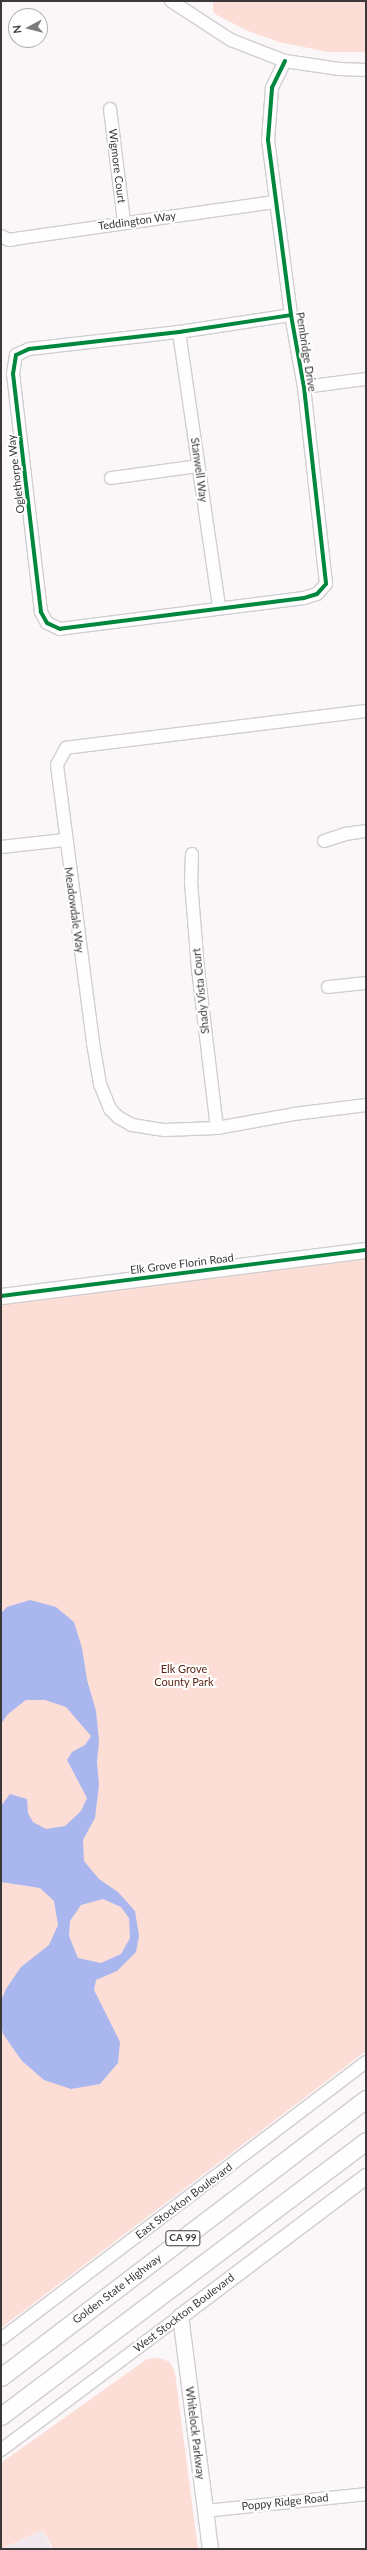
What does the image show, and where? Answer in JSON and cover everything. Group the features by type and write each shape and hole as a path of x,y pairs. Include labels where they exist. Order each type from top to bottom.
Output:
{"highway":[{"name":"Golden State Highway","path":"1,2377 366,2099"},
{"path":"1,2416 366,2142"}],"main road":[{"name":"Elk Grove Florin Road","path":"1,1296 366,1250"},
{"name":"West Stockton Boulevard","path":"180,2316 366,2176"},
{"name":"Whitelock Parkway","path":"180,2316 210,2549"}],"street":[{"path":"171,1 188,6 231,40 285,61 339,69 366,70"},
{"name":"Pembridge Drive","path":"218,607 311,597 323,590 326,584 304,387 291,315 275,202 267,124 272,88 285,61"},
{"name":"Wigmore Court","path":"110,109 124,222"},
{"name":"Teddington Way","path":"1,236 9,240 124,222 275,202"},
{"name":"Oglethorpe Way","path":"218,607 60,629 47,623 41,612 13,374 16,355 29,349 179,332 291,315"},
{"name":"Stanwell Way","path":"179,332 218,607"},
{"path":"304,387 366,379"},
{"path":"111,478 198,466"},
{"name":"Meadowdale Way","path":"366,711 66,748 57,766 65,840 92,1044 100,1084 107,1105 118,1117 143,1128 217,1128 294,1114 366,1105"},
{"path":"324,841 344,834 366,831"},
{"path":"1,847 65,840"},
{"name":"Shady Vista Court","path":"192,854 191,882 198,969 217,1128"},
{"path":"328,987 366,983"},
{"name":"East Stockton Boulevard","path":"1,2338 366,2062"},
{"name":"West Stockton Boulevard","path":"1,2450 180,2316"},
{"name":"Poppy Ridge Road","path":"205,2510 366,2494"}],"shaded area":[{"path":"43,2530 51,2549 2,2549"}],"green space":[{"path":"213,1 366,1 366,52 328,52 279,42 248,31 215,14 213,10"},
{"name":"Elk Grove County Park","path":"366,1256 366,2051 1,2328 1,1301"},
{"path":"159,2358 170,2362 175,2373 198,2549 53,2549 43,2530 1,2549 1,2463 147,2359"}],"water":[{"path":"30,1600 56,1607 74,1622 82,1648 87,1680 96,1711 99,1741 97,1762 99,1785 95,1818 83,1840 84,1861 99,1879 118,1892 135,1911 139,1936 136,1952 117,1971 96,1980 94,1990 120,2042 118,2063 100,2084 71,2089 44,2080 22,2061 3,2034 1,2024 1,2001 6,1989 21,1967 49,1945 58,1925 54,1901 40,1888 1,1882 1,1806 10,1794 27,1799 28,1813 33,1822 46,1829 65,1826 81,1811 87,1798 67,1760 72,1752 85,1745 91,1736 66,1707 45,1700 26,1700 8,1714 1,1724 1,1613 7,1607","holes":["103,1899 121,1907 129,1918 130,1938 121,1954 101,1963 78,1958 69,1936 70,1921 81,1905"]}],"cycle path":[{"path":"285,61 272,88 268,140 291,315 304,387 326,584 317,594 304,598 60,629 47,623 41,612 13,374 16,355 29,349 179,332 291,315"},
{"path":"1,1296 366,1250"}]}
